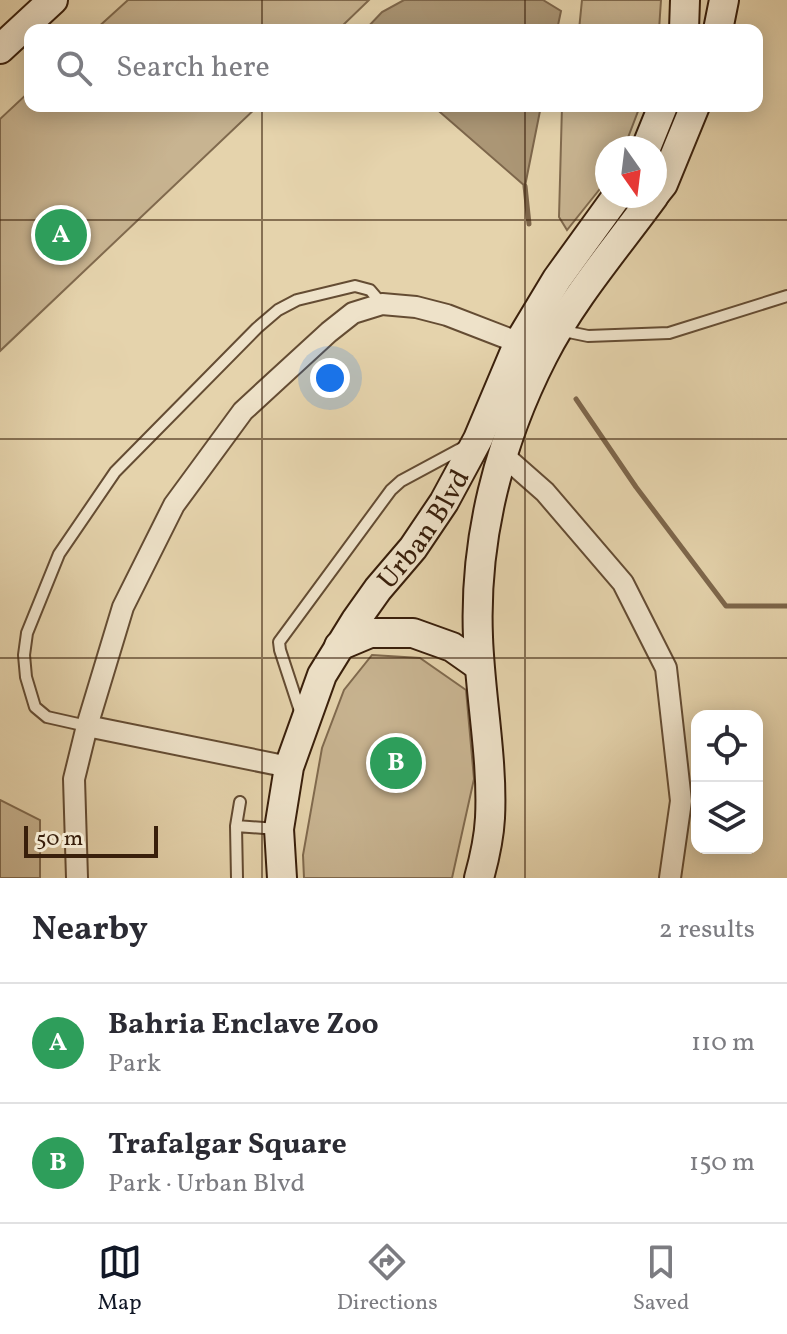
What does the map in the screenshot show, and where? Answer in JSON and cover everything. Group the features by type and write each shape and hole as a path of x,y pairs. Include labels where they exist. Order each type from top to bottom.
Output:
{"street":[{"path":"27,24 53,0"},
{"path":"684,24 685,0"},
{"path":"719,24 724,0"},
{"path":"0,49 24,27"},
{"path":"651,136 661,112"},
{"name":"Urban Blvd","path":"667,174 693,112"},
{"name":"Urban Blvd","path":"479,878 490,819 478,632 484,528 531,348 557,279 608,208"},
{"name":"Urban Blvd","path":"282,878 279,829 289,767 322,675 378,589 413,548 436,513 531,348 559,330 644,208"},
{"path":"77,878 74,779 123,607 174,505 243,411 353,313 382,304 416,307 447,315 531,348"},
{"path":"503,455 545,492 623,583 666,668 681,801 670,878"},
{"path":"339,646 370,633 413,633 452,647 479,666"},
{"path":"87,726 289,767"}],"lane":[{"path":"87,726 47,717 35,707 26,677 24,655 27,633 59,554 115,472 278,310 297,300 355,286 370,290 382,304"},
{"path":"559,330 588,336 669,333 787,296"},
{"path":"304,723 279,642 391,490 401,481 478,439"},
{"path":"237,878 236,826 240,802"},
{"path":"236,826 279,829"}],"shaded area":[{"path":"128,0 369,0 344,24 102,24"},
{"path":"404,0 543,0 561,11 558,24 371,24 382,12"},
{"path":"582,0 661,0 659,24 580,24"},
{"path":"24,97 24,112 252,112 0,351 0,119"},
{"path":"440,112 540,112 525,186"},
{"path":"562,112 638,112 629,136 595,136 595,195 567,230 559,217"},
{"path":"372,655 420,658 466,690 474,779 452,878 304,878 303,855 322,748 344,690"},
{"path":"0,800 40,820 40,878 0,878"}],"waterway":[{"path":"525,186 529,224"},
{"path":"576,399 636,487 726,606 787,606"}],"place":[{"name":"Bahria Enclave Zoo","path":"61,235"},
{"name":"Trafalgar Square","path":"396,763"}]}
